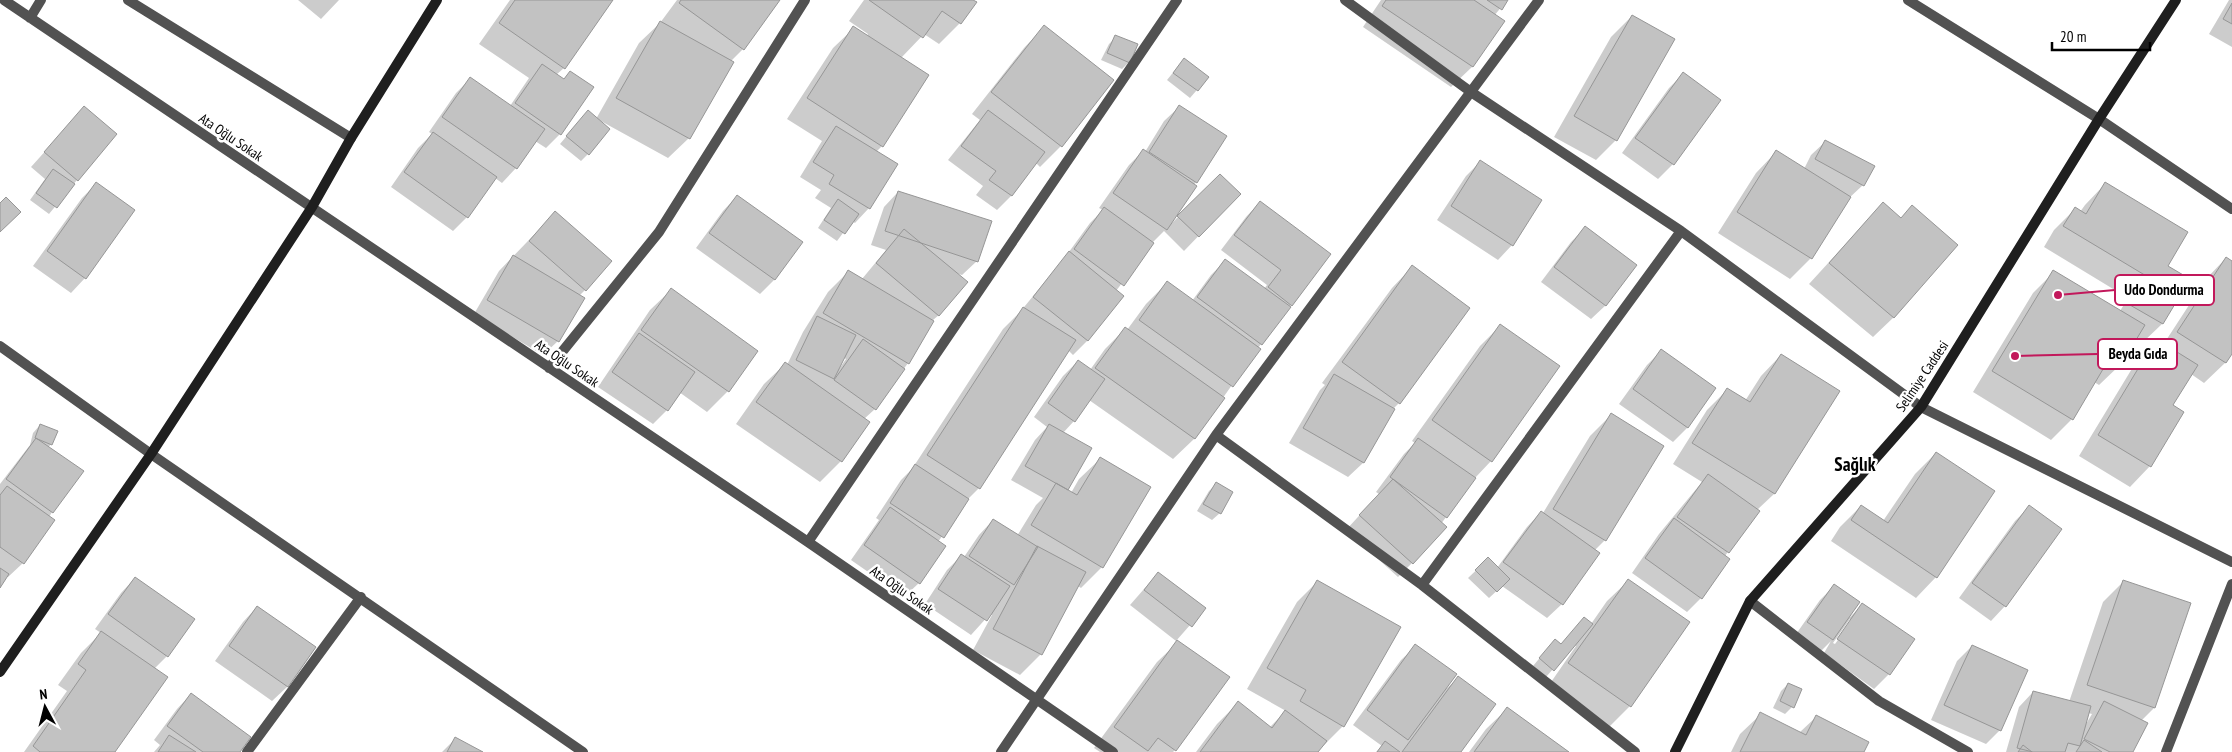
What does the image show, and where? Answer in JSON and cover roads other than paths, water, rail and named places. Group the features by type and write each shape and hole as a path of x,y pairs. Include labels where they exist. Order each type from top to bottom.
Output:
{"street":[{"name":"Ata Oğlu Sokak","path":"4,0 808,542 1113,752"},
{"path":"30,18 42,0"},
{"path":"128,0 350,138"},
{"path":"0,672 151,454 312,207 350,138 437,0"},
{"path":"549,368 659,232 805,0"},
{"path":"808,542 1177,0"},
{"path":"1345,0 1471,92 1681,231 1922,407 2232,562"},
{"path":"1001,752 1216,435 1539,0"},
{"path":"1908,0 2098,119 2232,209"},
{"name":"Selimiye Caddesi","path":"1675,752 1750,601 1922,407 2098,119 2176,0"},
{"path":"1422,585 1681,231"},
{"path":"0,346 151,454 361,597 583,752"},
{"path":"1216,435 1422,585 1635,752"},
{"path":"2166,752 2232,584"},
{"path":"246,752 361,597"},
{"path":"1750,601 1879,701 1968,752"}],"place":[{"name":"Udo Dondurma","path":"2058,295"},
{"name":"Beyda Gıda","path":"2015,356"}],"district":[{"name":"Sağlık","path":"1855,464"}]}
